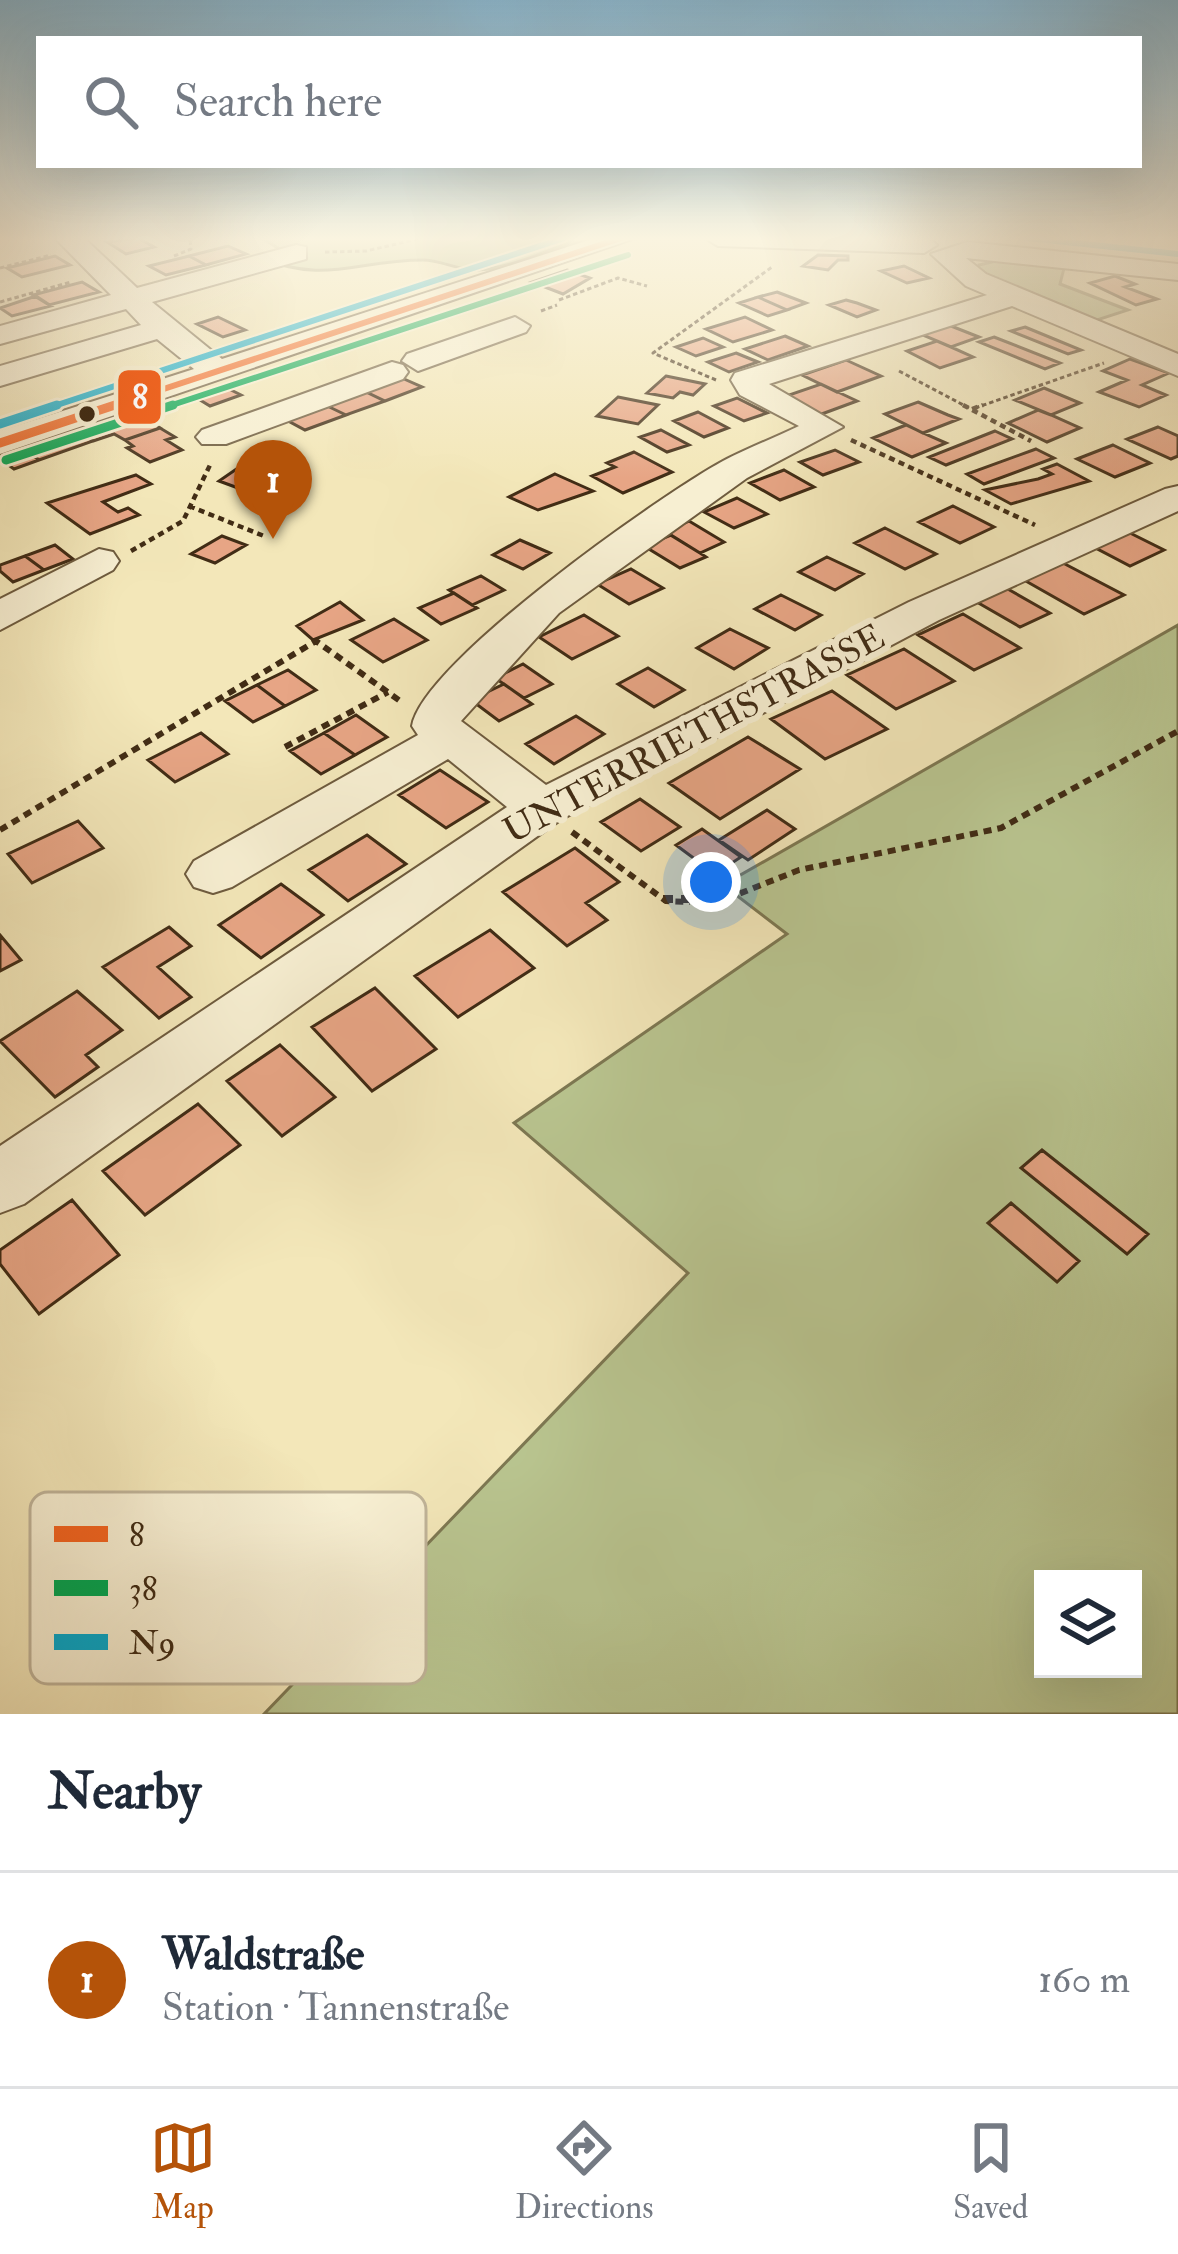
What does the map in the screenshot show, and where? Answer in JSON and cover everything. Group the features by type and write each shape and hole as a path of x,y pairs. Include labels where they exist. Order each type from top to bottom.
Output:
{"street":[{"path":"0,335 60,318"},
{"path":"151,318 214,369"},
{"path":"0,443 373,318"},
{"path":"400,318 461,346"},
{"path":"826,427 748,384 766,373 943,318"},
{"path":"1062,318 1178,365"},
{"path":"139,396 213,449 515,326"},
{"path":"0,376 162,328"},
{"path":"542,808 443,732 438,711 544,604 734,470 826,427"},
{"name":"UNTERRIETHSTRASSE","path":"0,1184 542,808 1072,541 1178,496"},
{"path":"5,608 99,561"},
{"path":"213,874 443,732"}],"path":[{"path":"701,318 653,353 730,386 748,384"},
{"path":"972,409 1141,350"},
{"path":"898,371 1031,442"},
{"path":"826,427 1072,541"},
{"path":"99,561 116,559 183,521 213,449"},
{"path":"189,506 264,536"},
{"path":"0,830 316,640 443,732"},
{"path":"285,747 388,692"},
{"path":"542,808 644,889 666,901 698,902 736,895 799,870 1001,828 1178,731"}],"green space":[{"path":"1178,625 1178,1714 264,1714 293,1684 426,1684 426,1546 688,1273 514,1123 787,934 723,885"}],"building":[{"path":"220,318 245,330 223,337 197,324"},
{"path":"747,318 772,330 733,342 706,329"},
{"path":"946,324 979,337 951,347 918,333"},
{"path":"1025,327 1081,350 1068,354 1011,331"},
{"path":"785,336 808,346 768,360 745,349"},
{"path":"994,337 1060,363 1045,369 979,342"},
{"path":"703,338 723,347 696,356 676,347"},
{"path":"937,341 973,357 940,368 907,351"},
{"path":"736,353 758,362 729,372 708,362"},
{"path":"1130,359 1169,373 1142,385 1166,395 1139,407 1099,392 1127,380 1103,371"},
{"path":"846,360 881,376 837,392 802,375"},
{"path":"395,375 422,387 385,401 358,388"},
{"path":"666,376 705,384 693,395 680,392 673,398 647,393"},
{"path":"821,384 857,401 819,415 786,396"},
{"path":"225,387 241,395 210,406 195,397"},
{"path":"358,388 385,401 346,415 319,402"},
{"path":"1044,388 1080,403 1051,415 1015,400"},
{"path":"618,397 658,405 638,424 597,416"},
{"path":"737,398 767,413 744,421 714,406"},
{"path":"319,402 346,415 305,430 279,416"},
{"path":"918,402 959,419 923,433 885,414"},
{"path":"128,409 160,428 125,440 114,434 93,441 71,428"},
{"path":"1038,410 1080,428 1047,442 1008,423"},
{"path":"698,412 728,428 704,437 674,421"},
{"path":"906,425 946,443 912,457 873,438"},
{"path":"1158,427 1178,436 1178,456 1171,459 1127,439"},
{"path":"71,428 93,441 39,460 18,445"},
{"path":"160,428 175,437 166,440 182,450 150,462 127,448 133,446 125,440"},
{"path":"661,430 689,445 667,452 640,437"},
{"path":"995,431 1012,439 946,465 929,457"},
{"path":"18,445 39,460 14,469 0,459 0,452"},
{"path":"1113,445 1150,463 1115,477 1077,459"},
{"path":"1036,449 1054,458 984,484 967,474"},
{"path":"835,450 859,462 823,475 800,462"},
{"path":"634,452 672,472 623,493 592,476 615,467 607,463"},
{"path":"276,453 300,462 287,468 306,476 281,489 266,483 249,492 219,481 254,457 262,460"},
{"path":"1057,464 1089,481 1011,504 985,490 1052,474 1043,469"},
{"path":"784,470 814,487 780,500 750,483"},
{"path":"555,474 593,491 538,510 509,497"},
{"path":"136,475 151,484 103,502 118,512 128,508 139,515 90,534 47,503"},
{"path":"737,498 767,514 734,528 704,512"},
{"path":"953,506 994,527 960,543 919,522"},
{"path":"689,521 724,542 700,553 664,531"},
{"path":"885,528 936,554 905,569 855,543"},
{"path":"1124,530 1164,550 1130,566 1090,545"},
{"path":"671,535 706,557 680,568 644,546"},
{"path":"222,536 246,545 215,563 191,554"},
{"path":"520,540 550,553 523,569 493,555"},
{"path":"55,545 73,559 44,570 25,556"},
{"path":"25,556 44,570 13,582 0,571 0,565"},
{"path":"827,557 863,574 835,590 799,572"},
{"path":"1063,563 1124,595 1084,614 1024,580"},
{"path":"631,569 663,588 629,604 597,584"},
{"path":"481,576 504,590 472,605 449,590"},
{"path":"1006,588 1050,613 1020,627 975,601"},
{"path":"454,593 477,608 441,624 419,608"},
{"path":"781,595 821,615 795,630 755,609"},
{"path":"340,602 363,620 313,640 297,626"},
{"path":"963,614 1020,648 974,670 918,635"},
{"path":"584,615 618,636 572,659 539,637"},
{"path":"394,619 427,640 383,662 351,640"},
{"path":"730,629 768,648 734,669 697,648"},
{"path":"904,649 954,681 896,709 847,675"},
{"path":"523,664 552,684 524,698 495,678"},
{"path":"648,668 684,690 654,707 618,684"},
{"path":"288,670 316,690 285,706 257,685"},
{"path":"504,684 532,704 499,721 471,700"},
{"path":"257,685 285,706 253,722 225,701"},
{"path":"832,691 887,729 825,759 771,719"},
{"path":"356,715 387,737 355,755 324,733"},
{"path":"576,716 604,734 554,764 526,744"},
{"path":"201,733 228,754 175,782 148,760"},
{"path":"324,733 355,755 321,774 290,751"},
{"path":"748,737 800,769 720,819 669,783"},
{"path":"440,770 488,802 446,828 399,795"},
{"path":"640,799 680,827 641,851 601,822"},
{"path":"767,810 795,829 748,860 719,840"},
{"path":"78,821 103,848 32,883 8,854"},
{"path":"702,829 741,857 715,874 676,845"},
{"path":"367,835 406,864 348,901 309,870"},
{"path":"575,848 619,882 586,903 607,920 567,946 503,892"},
{"path":"281,884 323,915 261,958 219,925"},
{"path":"169,927 191,946 158,967 191,997 159,1018 103,967"},
{"path":"490,930 534,968 458,1017 415,976"},
{"path":"0,935 21,960 0,971"},
{"path":"375,988 436,1049 372,1091 312,1027"},
{"path":"77,991 122,1030 86,1055 98,1067 55,1097 0,1041"},
{"path":"280,1045 335,1097 282,1136 227,1081"},
{"path":"198,1104 240,1145 145,1215 103,1171"},
{"path":"1042,1150 1148,1234 1127,1254 1021,1168"},
{"path":"72,1200 119,1255 39,1314 0,1264 0,1250"},
{"path":"1011,1203 1079,1261 1057,1282 988,1223"}],"transit line":[{"name":"N9","path":"0,424 321,318"},
{"name":"8","path":"0,443 379,318"},
{"name":"38","path":"6,460 437,318"}],"place":[{"name":"Waldstraße","path":"273,539"}]}
